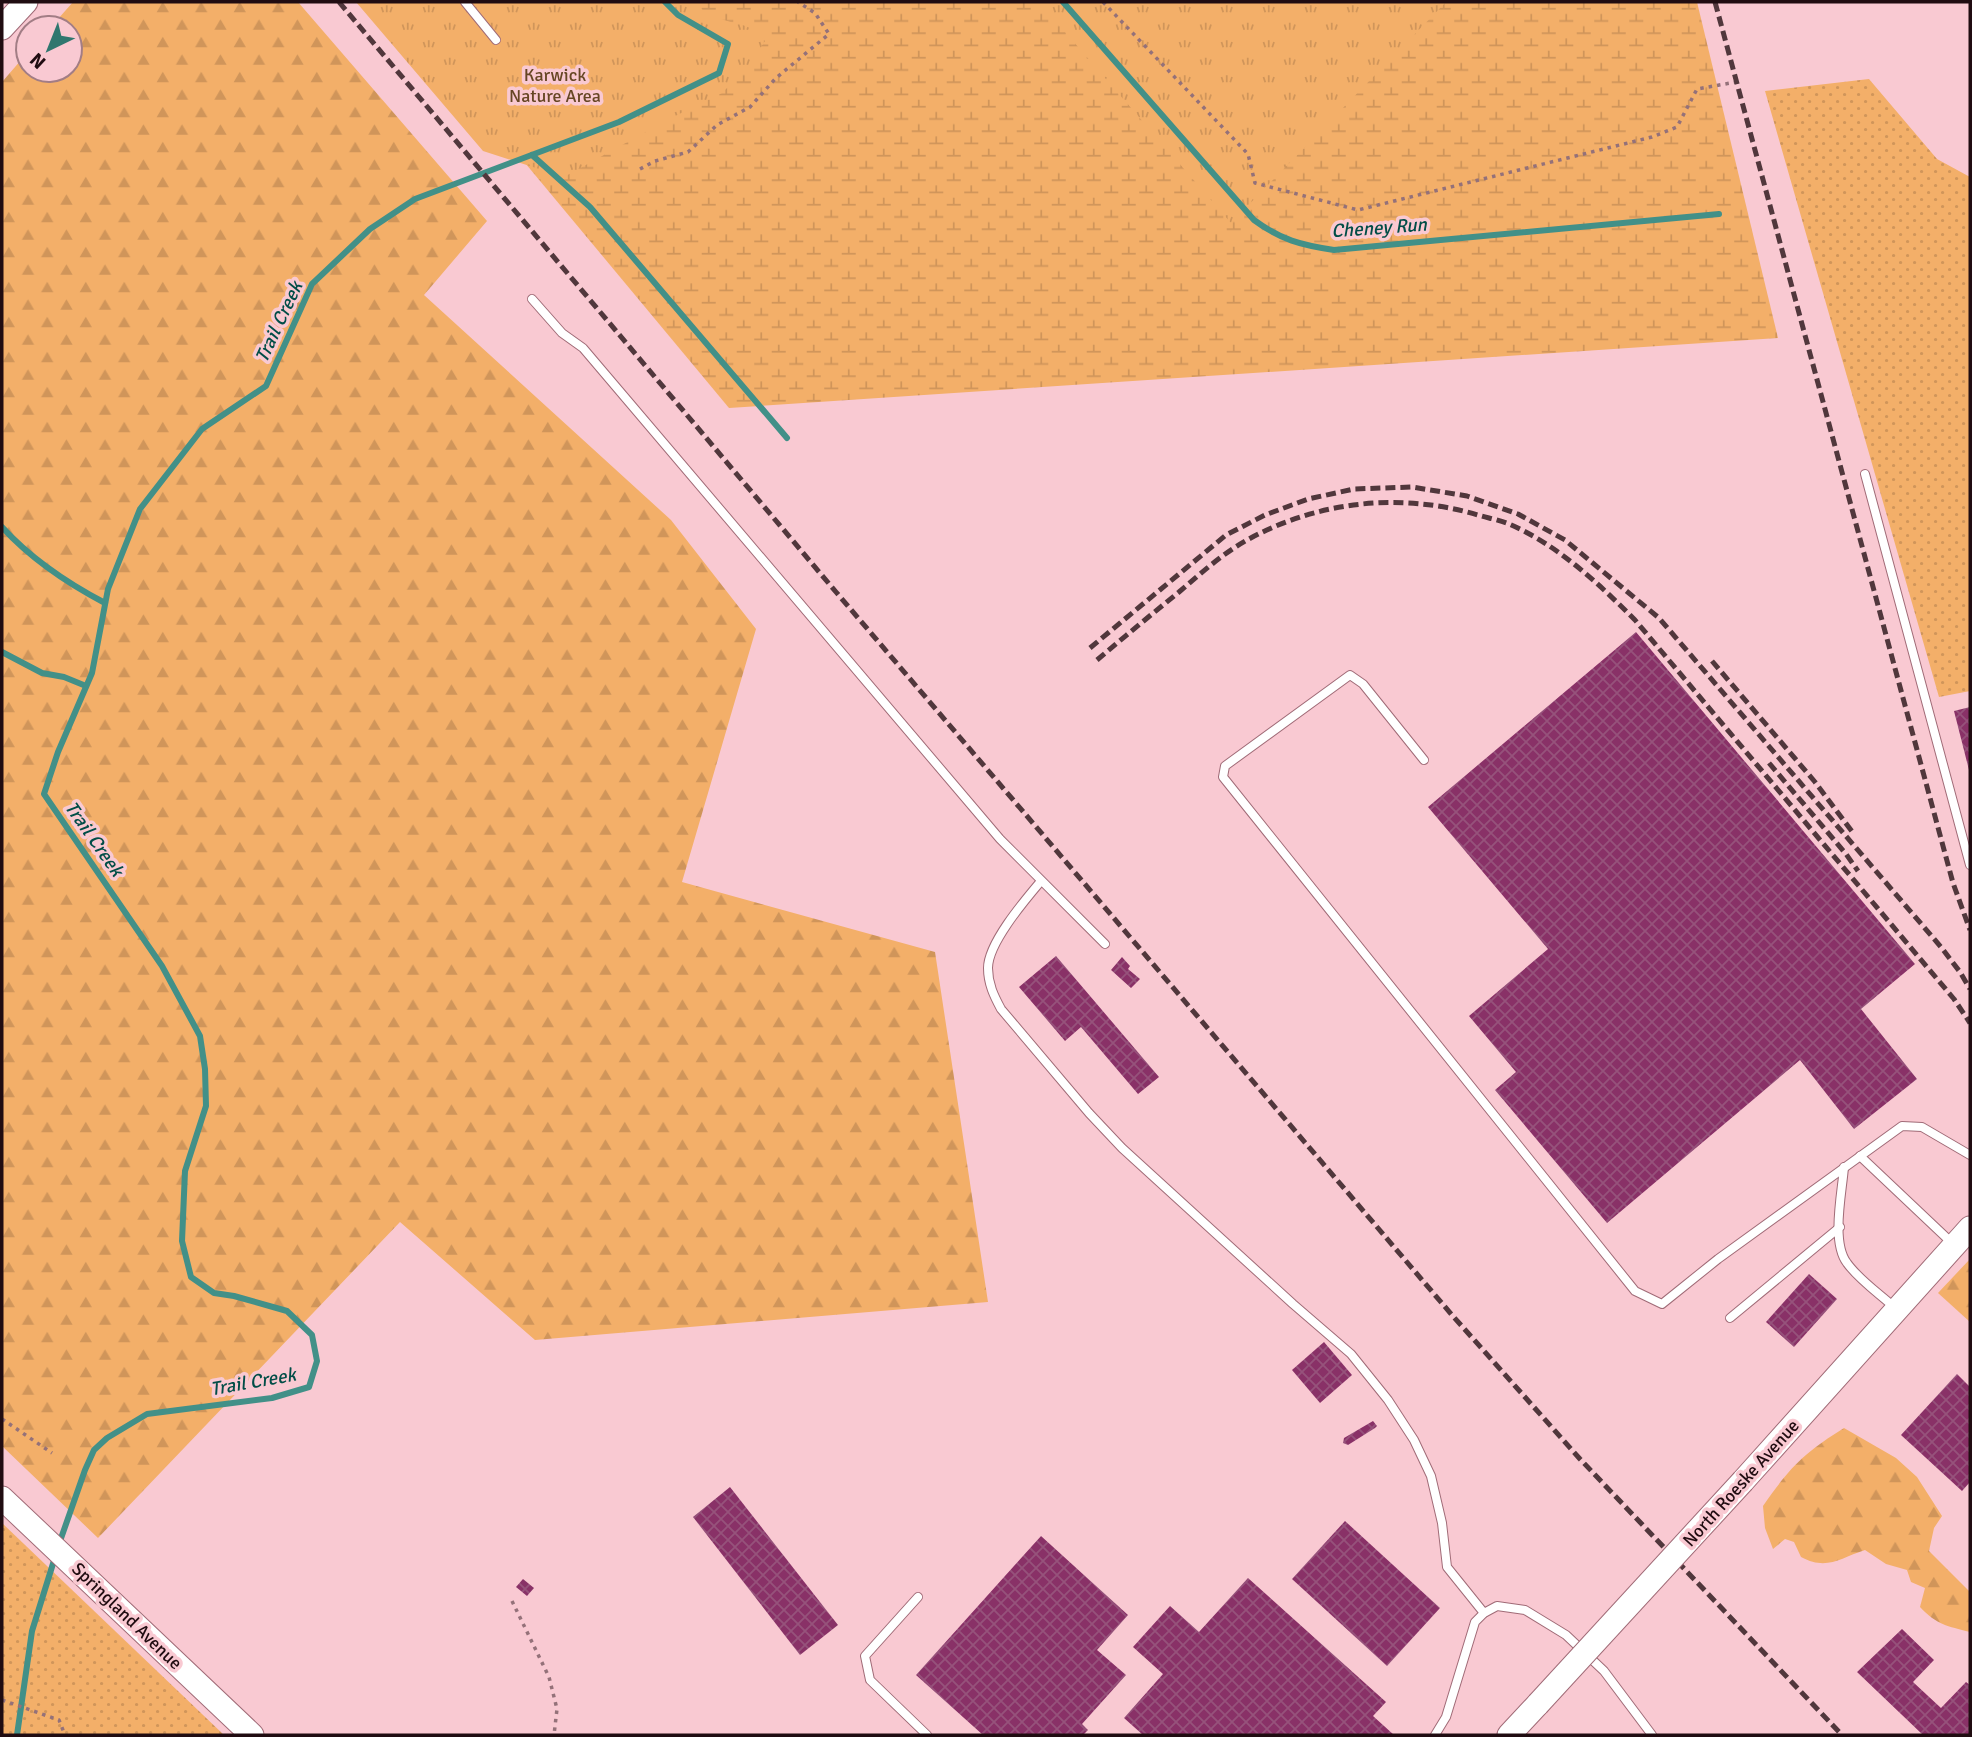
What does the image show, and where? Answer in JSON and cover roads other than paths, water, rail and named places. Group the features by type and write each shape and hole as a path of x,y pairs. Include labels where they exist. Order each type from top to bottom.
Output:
{"street":[{"path":"2,29 26,2"},
{"name":"North Roeske Avenue","path":"1509,1735 1743,1481 1970,1228"},
{"name":"Springland Avenue","path":"2,1498 252,1735"}],"lane":[{"path":"465,2 496,40"},
{"path":"532,299 562,333 583,348 992,830 1105,944"},
{"path":"1865,474 1970,864"},
{"path":"1424,760 1363,684 1350,675 1225,766 1223,777 1635,1291 1662,1304 1718,1259 1902,1126 1922,1127 1970,1155"},
{"path":"1041,881 992,950 988,966 991,990 1001,1009 1122,1148 1293,1304 1352,1354 1414,1440 1431,1476 1442,1523 1447,1567 1484,1613"},
{"path":"1860,1156 1954,1245"},
{"path":"1844,1167 1840,1252 1847,1265 1897,1310"},
{"path":"1730,1318 1840,1227"},
{"path":"918,1597 865,1656 870,1680 927,1735"},
{"path":"1435,1735 1446,1717 1475,1622 1497,1606 1525,1611 1566,1635 1604,1671 1652,1735"}],"waterway":[{"name":"Trail Creek","path":"59,1544 94,1450 107,1438 147,1414 272,1398 309,1387 317,1361 312,1335 287,1311 214,1293 191,1277 182,1241 185,1171 206,1106 205,1069 200,1036 162,966 44,794 58,752 92,673 108,589 140,509 202,429 266,386 312,284 370,229 415,199 619,122 719,73 728,44 678,15 665,2"},
{"name":"Cheney Run","path":"1063,2 1254,220 1292,241 1334,250 1719,214"},
{"path":"532,155 590,207 787,438"},
{"path":"2,527 50,570 105,603"},
{"path":"2,652 42,673 64,677 86,686"},
{"name":"Trail Creek","path":"17,1735 32,1631 56,1554"}],"railway":[{"path":"339,2 836,592 1452,1315 1580,1459 1842,1735"},
{"path":"1715,2 1953,883 1970,930"},
{"path":"1090,648 1226,535 1265,515 1308,499 1354,489 1412,487 1467,496 1518,514 1565,540 1659,618 1941,947 1970,989"},
{"path":"1097,660 1229,552 1247,540 1302,516 1360,504 1419,504 1449,508 1509,524 1561,554 1635,620 1954,999 1970,1023"},
{"path":"1712,661 1815,782 1854,834"},
{"path":"1769,763 1858,871"}],"park label":[{"name":"Karwick Nature Area","path":"555,85"}]}
